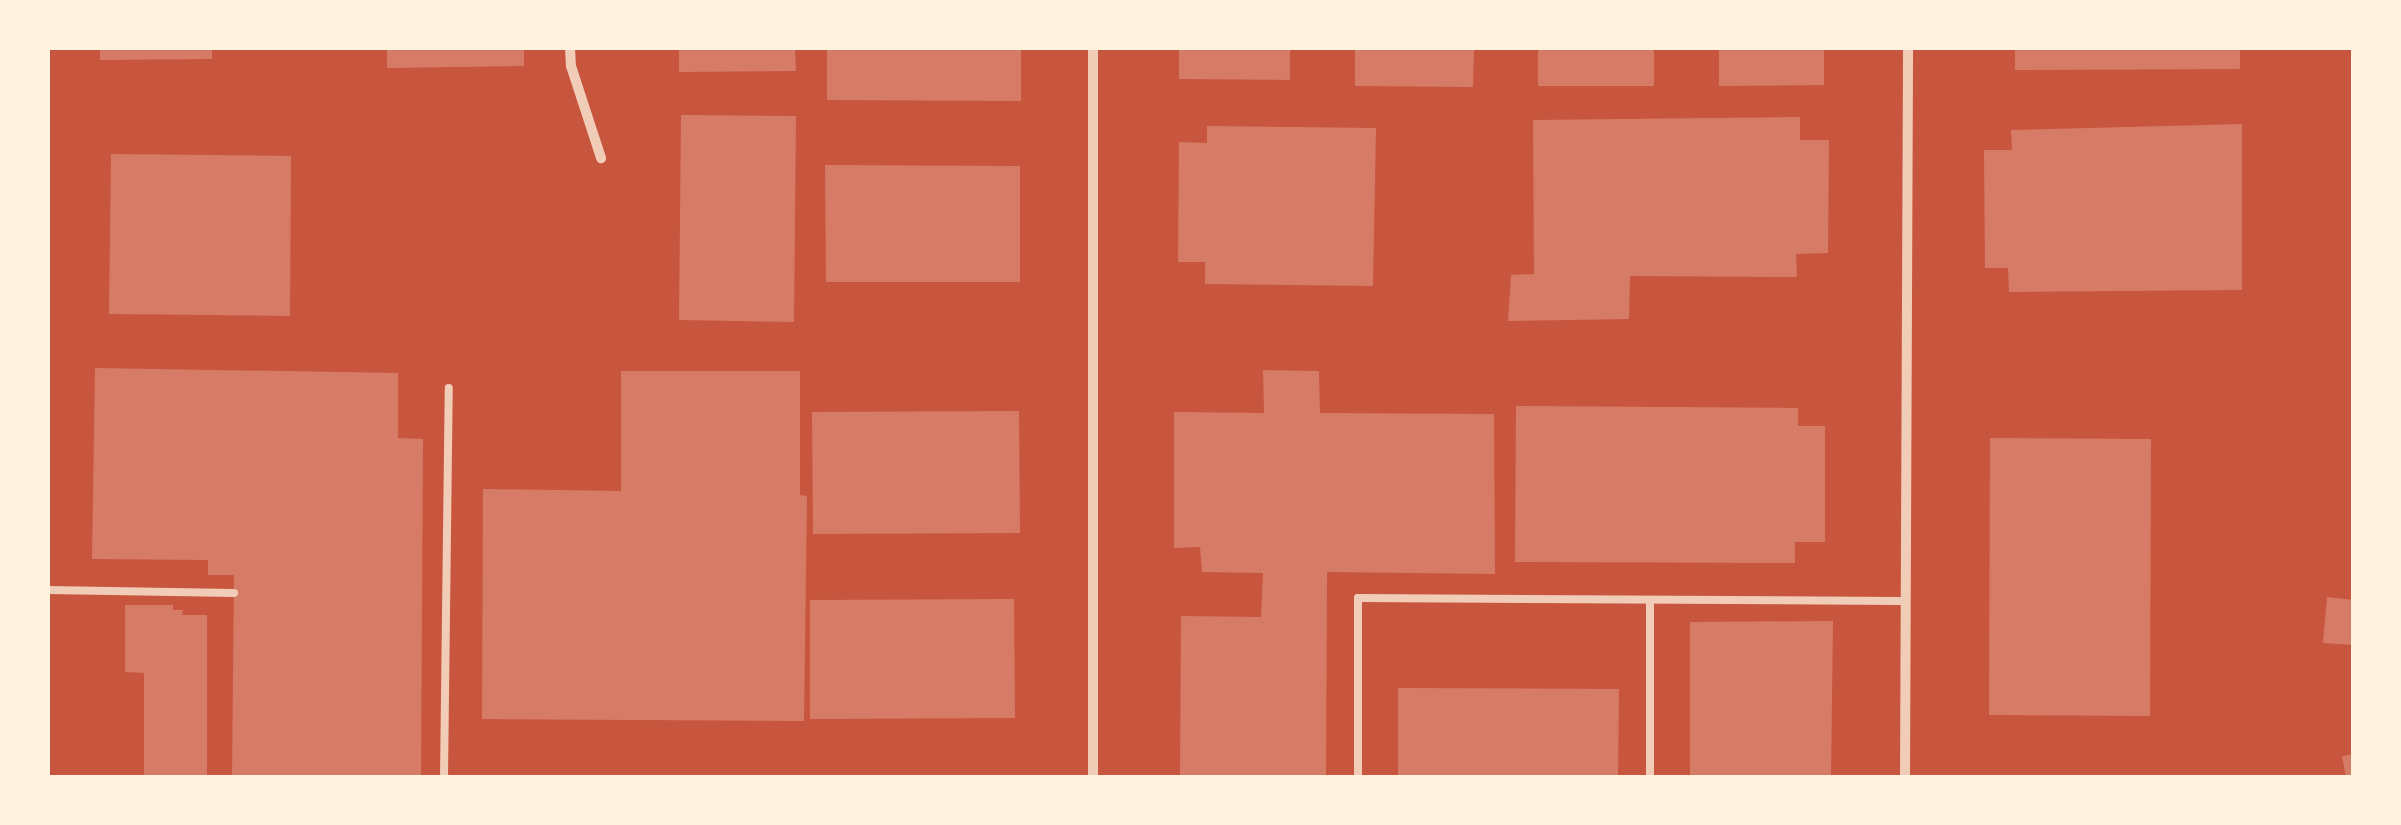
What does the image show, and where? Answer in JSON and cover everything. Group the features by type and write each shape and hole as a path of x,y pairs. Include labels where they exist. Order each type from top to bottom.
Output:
{"street":[{"path":"570,48 571,66 601,158"},
{"path":"1093,48 1093,778"},
{"path":"1905,778 1908,48"}],"lane":[{"path":"444,778 449,388"},
{"path":"48,590 234,593"},
{"path":"1358,778 1358,598 1903,601"},
{"path":"1650,600 1650,778"}],"building":[{"path":"100,48 212,48 212,59 100,60"},
{"path":"387,48 524,48 524,66 387,68"},
{"path":"679,48 795,48 796,71 679,72"},
{"path":"827,48 1021,48 1021,101 827,100"},
{"path":"1179,48 1290,48 1290,80 1179,79"},
{"path":"1355,48 1474,48 1473,87 1355,86"},
{"path":"1538,48 1654,48 1654,86 1538,86"},
{"path":"1719,48 1824,48 1824,85 1719,86"},
{"path":"2015,48 2240,48 2240,69 2015,70"},
{"path":"681,115 796,116 794,322 679,320"},
{"path":"1800,117 1800,140 1829,140 1828,253 1796,254 1797,277 1630,276 1629,319 1508,321 1511,275 1534,274 1533,120"},
{"path":"2242,124 2242,290 2009,292 2008,268 1985,268 1984,150 2012,150 2011,130"},
{"path":"1207,126 1376,128 1373,286 1205,284 1205,262 1178,262 1179,142 1207,143"},
{"path":"111,154 291,156 290,316 109,314"},
{"path":"825,165 1020,166 1020,282 826,282"},
{"path":"95,368 398,373 398,438 423,439 421,778 232,778 234,575 208,575 208,560 92,559"},
{"path":"1263,370 1319,371 1320,413 1494,414 1495,574 1327,572 1326,778 1180,778 1181,616 1261,617 1263,573 1202,572 1200,547 1174,548 1174,412 1264,413"},
{"path":"621,371 800,371 800,495 807,496 804,721 482,719 483,489 621,491"},
{"path":"1516,406 1798,408 1798,426 1825,426 1825,542 1795,542 1795,563 1515,562"},
{"path":"1019,411 1020,533 813,534 812,412"},
{"path":"1990,438 2151,439 2150,716 1989,715"},
{"path":"2327,597 2354,600 2354,645 2323,643"},
{"path":"1014,599 1015,718 810,719 810,600"},
{"path":"125,605 173,605 173,610 183,610 182,615 207,615 207,778 144,778 144,673 125,672"},
{"path":"1833,621 1831,778 1690,778 1690,622"},
{"path":"1398,688 1619,689 1618,778 1398,778"},
{"path":"2354,754 2354,778 2346,778 2342,756"}]}
